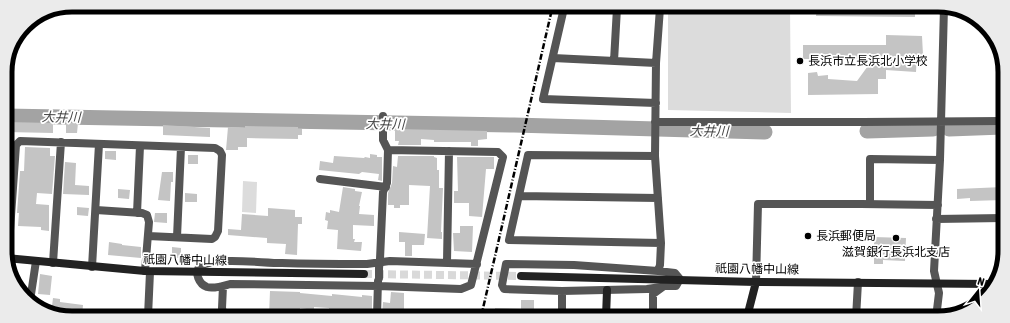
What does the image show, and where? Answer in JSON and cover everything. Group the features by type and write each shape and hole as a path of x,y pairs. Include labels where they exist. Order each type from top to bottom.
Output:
{"main road":[{"name":"祇園八幡中山線","path":"13,259 148,272 364,274"},
{"name":"祇園八幡中山線","path":"521,276 756,282 988,284"},
{"path":"749,311 756,282"},
{"path":"606,311 607,290"}],"street":[{"path":"563,12 543,99 656,103"},
{"path":"614,61 617,12"},
{"path":"658,271 660,266 661,243 655,156 655,123 656,63 660,12"},
{"path":"937,311 939,293 934,271 940,160 944,13"},
{"path":"553,58 656,63"},
{"path":"377,311 383,192 386,187 388,150 383,140 383,120"},
{"path":"655,123 998,121"},
{"path":"12,200 17,143 20,141 215,148 220,151 222,155 218,231 216,236 212,239 148,236"},
{"path":"53,263 61,142"},
{"path":"92,267 99,144"},
{"path":"137,213 140,146"},
{"path":"177,237 181,147"},
{"path":"388,150 498,152 502,157 477,264 471,285 461,290 378,282 230,284 207,287 200,280 197,272 200,266 210,262 367,264 379,266 390,261 477,264"},
{"path":"447,262 449,151"},
{"path":"655,156 528,155 509,240 661,243"},
{"path":"870,204 870,159 940,160"},
{"path":"320,179 386,187"},
{"path":"519,196 658,198"},
{"path":"756,282 758,204 938,205"},
{"path":"96,210 145,214 148,217 148,311"},
{"path":"936,219 998,218"},
{"path":"31,294 36,261"},
{"path":"506,264 574,265 658,271 675,273 680,280 676,286 664,286 648,289 562,291 504,289 502,285 506,264"},
{"path":"856,311 858,282"},
{"path":"223,286 223,311"},
{"path":"653,311 653,294 664,286"},
{"path":"562,291 562,311"}],"shaded area":[{"path":"668,12 790,12 791,113 668,110"},
{"path":"243,181 257,182 256,213 242,212"}],"building":[{"path":"816,12 915,12 915,17 816,16"},
{"path":"886,35 922,36 923,55 917,54 916,72 886,70 886,79 878,79 878,94 808,95 808,73 817,72 818,76 828,75 828,79 857,81 873,59 803,59 803,45 886,45"},
{"path":"12,122 53,123 53,133 12,132"},
{"path":"66,123 78,123 77,133 66,133"},
{"path":"163,125 210,128 210,137 163,135"},
{"path":"245,126 298,127 298,129 302,129 302,135 298,135 298,139 247,138 247,147 238,147 238,150 226,150 228,127 245,128"},
{"path":"395,129 487,131 487,139 478,140 478,146 471,146 471,142 434,142 434,140 421,139 421,145 398,145 399,141 395,141"},
{"path":"25,147 50,148 50,156 55,156 52,194 37,193 36,204 49,205 49,231 41,230 41,227 18,226 19,213 17,213 20,171 24,171"},
{"path":"105,151 116,151 116,160 105,159"},
{"path":"370,154 377,155 377,157 382,157 382,181 378,180 379,174 362,172 359,174 319,170 320,161 333,163 334,156 370,158"},
{"path":"188,155 198,155 198,164 188,164"},
{"path":"398,156 434,156 437,158 439,188 443,188 442,239 427,238 430,186 409,185 409,205 400,205 400,208 394,208 394,205 388,205 388,193 392,183 393,166 397,167"},
{"path":"457,157 494,157 494,169 486,169 482,217 469,216 469,203 454,203 454,191 458,191"},
{"path":"65,162 76,163 75,185 89,186 89,195 63,194"},
{"path":"162,172 173,172 170,201 158,200"},
{"path":"343,187 362,192 359,214 374,215 374,226 353,225 353,239 355,239 354,242 362,242 361,251 337,249 338,230 327,229 328,221 325,220 326,212 330,213 330,210 339,212"},
{"path":"998,187 998,200 970,201 970,198 957,199 957,189"},
{"path":"118,189 130,190 129,199 118,198"},
{"path":"185,193 197,194 197,202 185,202"},
{"path":"77,207 89,208 88,216 77,215"},
{"path":"268,208 295,210 295,217 302,217 302,224 298,224 297,255 285,254 286,244 267,243 267,238 228,235 228,229 241,230 242,214 268,216"},
{"path":"155,213 167,213 167,223 154,222"},
{"path":"460,226 473,226 472,252 454,251 453,233 460,233"},
{"path":"399,232 425,234 424,245 412,245 412,256 405,256 405,242 399,242"},
{"path":"874,237 906,238 905,261 883,260 883,264 874,264"},
{"path":"109,242 141,247 141,258 108,255"},
{"path":"172,247 181,248 181,258 172,258"},
{"path":"40,274 52,276 50,295 38,294"},
{"path":"270,291 300,292 332,296 332,294 362,297 362,295 372,296 372,311 329,311 329,308 314,307 314,310 300,308 300,311 269,311"},
{"path":"391,292 404,293 404,311 382,311 383,302 390,303"},
{"path":"53,298 60,299 60,302 83,305 82,311 72,311 52,307"},
{"path":"521,300 534,300 534,311 495,311 495,308 521,309"}],"waterway":[{"name":"大井川","path":"12,116 514,125 765,132"},
{"name":"大井川","path":"949,129 998,127"},
{"name":"大井川","path":"867,131 933,129"}],"tunnel":[{"path":"364,274 521,276"}],"railway":[{"path":"482,311 551,12"}],"place":[{"name":"長浜市立長浜北小学校","path":"800,61"},
{"name":"長浜郵便局","path":"808,236"},
{"name":"滋賀銀行長浜北支店","path":"896,238"}]}
